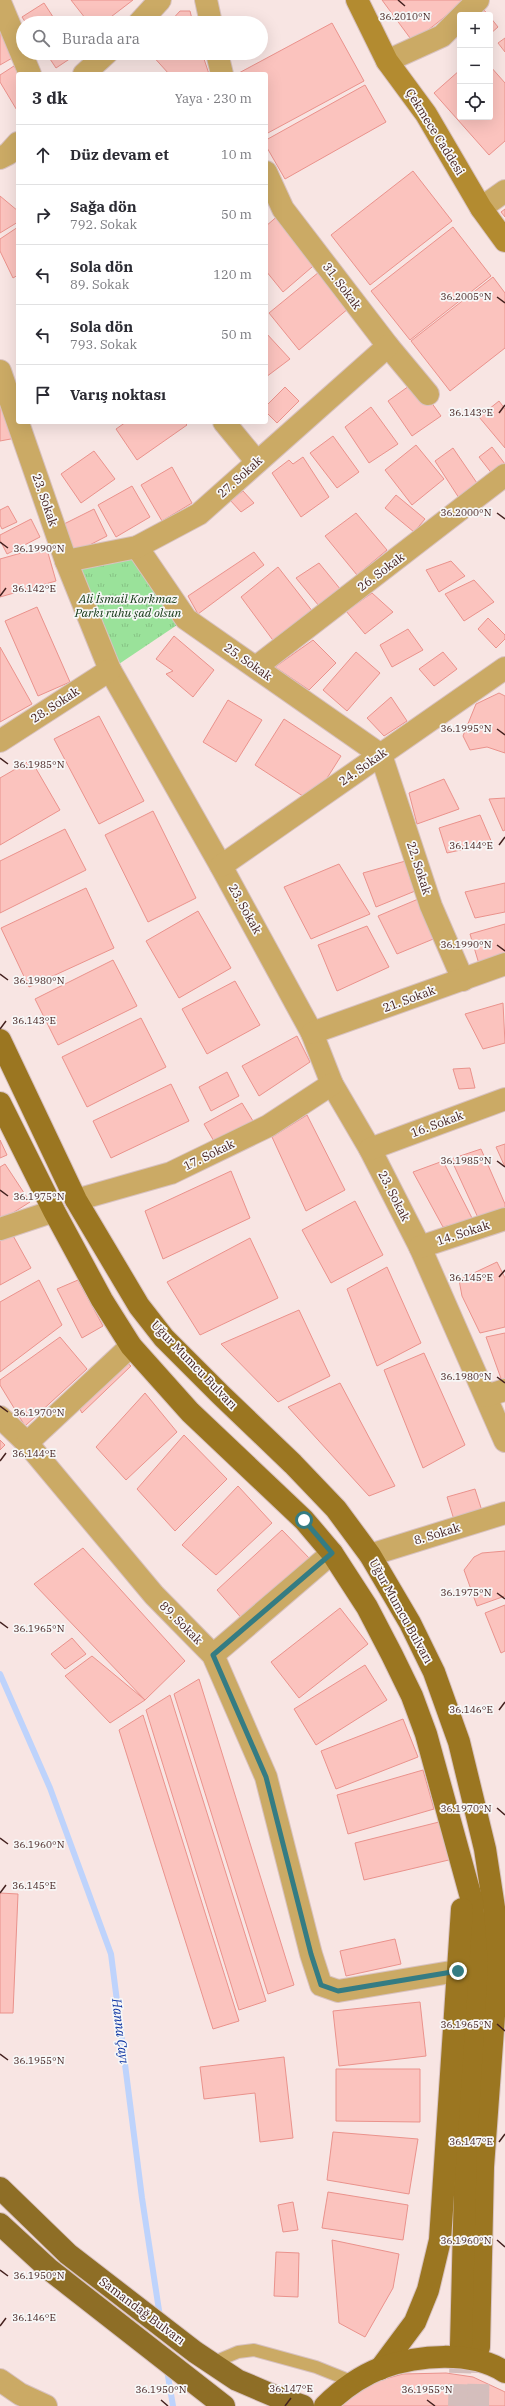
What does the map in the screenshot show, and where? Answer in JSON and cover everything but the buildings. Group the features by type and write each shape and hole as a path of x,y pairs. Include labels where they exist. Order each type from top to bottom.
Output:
{"highway":[{"name":"Samandağ Bulvarı","path":"0,2188 68,2254 136,2308 212,2363 237,2380 276,2397 303,2406"},
{"name":"Samandağ Bulvarı","path":"0,2224 50,2270 223,2406"}],"main road":[{"name":"Çekmece Caddesi","path":"357,0 387,61 426,114 481,208 505,241"},
{"name":"Uğur Mumcu Bulvarı","path":"0,1040 76,1200 139,1306 164,1338 220,1395 294,1464 336,1509 370,1555 410,1622 434,1672 459,1742 485,1849 495,1914 495,2002 470,2347 466,2147 477,1963 472,1901 465,1870 426,1734 412,1696 367,1608 332,1553 304,1520 190,1412 131,1346 102,1300 54,1211 0,1103"},
{"path":"54,1211 76,1200"},
{"path":"485,1849 505,1893"},
{"path":"380,2369 415,2322 428,2290 440,2240 465,1870"},
{"path":"326,2406 356,2383 380,2369 442,2357 481,2360 505,2372"}],"street":[{"path":"145,16 160,0"},
{"path":"206,0 209,16"},
{"path":"466,12 478,0"},
{"path":"0,2 16,40"},
{"path":"387,61 442,36 457,21"},
{"path":"24,60 29,72"},
{"path":"86,72 99,60"},
{"path":"219,60 222,72"},
{"path":"0,158 8,154 16,145"},
{"name":"31. Sokak","path":"268,178 283,209 388,346 428,394"},
{"path":"481,208 505,191"},
{"name":"27. Sokak","path":"66,561 137,547 199,514 388,346"},
{"name":"23. Sokak","path":"7,375 16,403"},
{"name":"23. Sokak","path":"23,424 66,561 110,670 221,866 312,1033 332,1084 370,1149 495,1393 505,1441"},
{"path":"226,424 257,462"},
{"name":"26. Sokak","path":"256,667 505,475"},
{"name":"25. Sokak","path":"137,547 186,619 381,755"},
{"name":"24. Sokak","path":"221,866 505,668"},
{"name":"28. Sokak","path":"0,741 110,670"},
{"name":"22. Sokak","path":"381,755 431,906 462,980"},
{"name":"21. Sokak","path":"312,1033 505,964"},
{"name":"17. Sokak","path":"76,1200 170,1173 268,1126 332,1084"},
{"name":"16. Sokak","path":"370,1149 505,1099"},
{"path":"0,1229 54,1211"},
{"name":"14. Sokak","path":"420,1247 505,1219"},
{"path":"27,1443 131,1346"},
{"name":"89. Sokak","path":"0,1417 27,1443 154,1595 213,1655 266,1777 311,1954 321,1985 338,1991 458,1971"},
{"name":"8. Sokak","path":"370,1555 505,1513"},
{"path":"213,1655 332,1553"},
{"path":"0,2380 17,2400 46,2406"}],"lane":[{"path":"212,2363 238,2352 254,2350 316,2367 356,2383"}],"green space":[{"name":"Ali İsmail Korkmaz Parkı ruhu şad olsun","path":"137,547 186,619 110,670 66,561"}],"waterway":[{"name":"Hanna Çayı","path":"0,1674 50,1788 111,1954 142,2198 160,2317"},
{"name":"Hanna Çayı","path":"167,2370 173,2406"}],"tunnel":[{"path":"459,2406 461,2346"},
{"path":"478,2406 479,2347"}],"route":[{"path":"304,1520 332,1553 213,1655 266,1777 311,1954 321,1985 338,1991 458,1971"}]}
